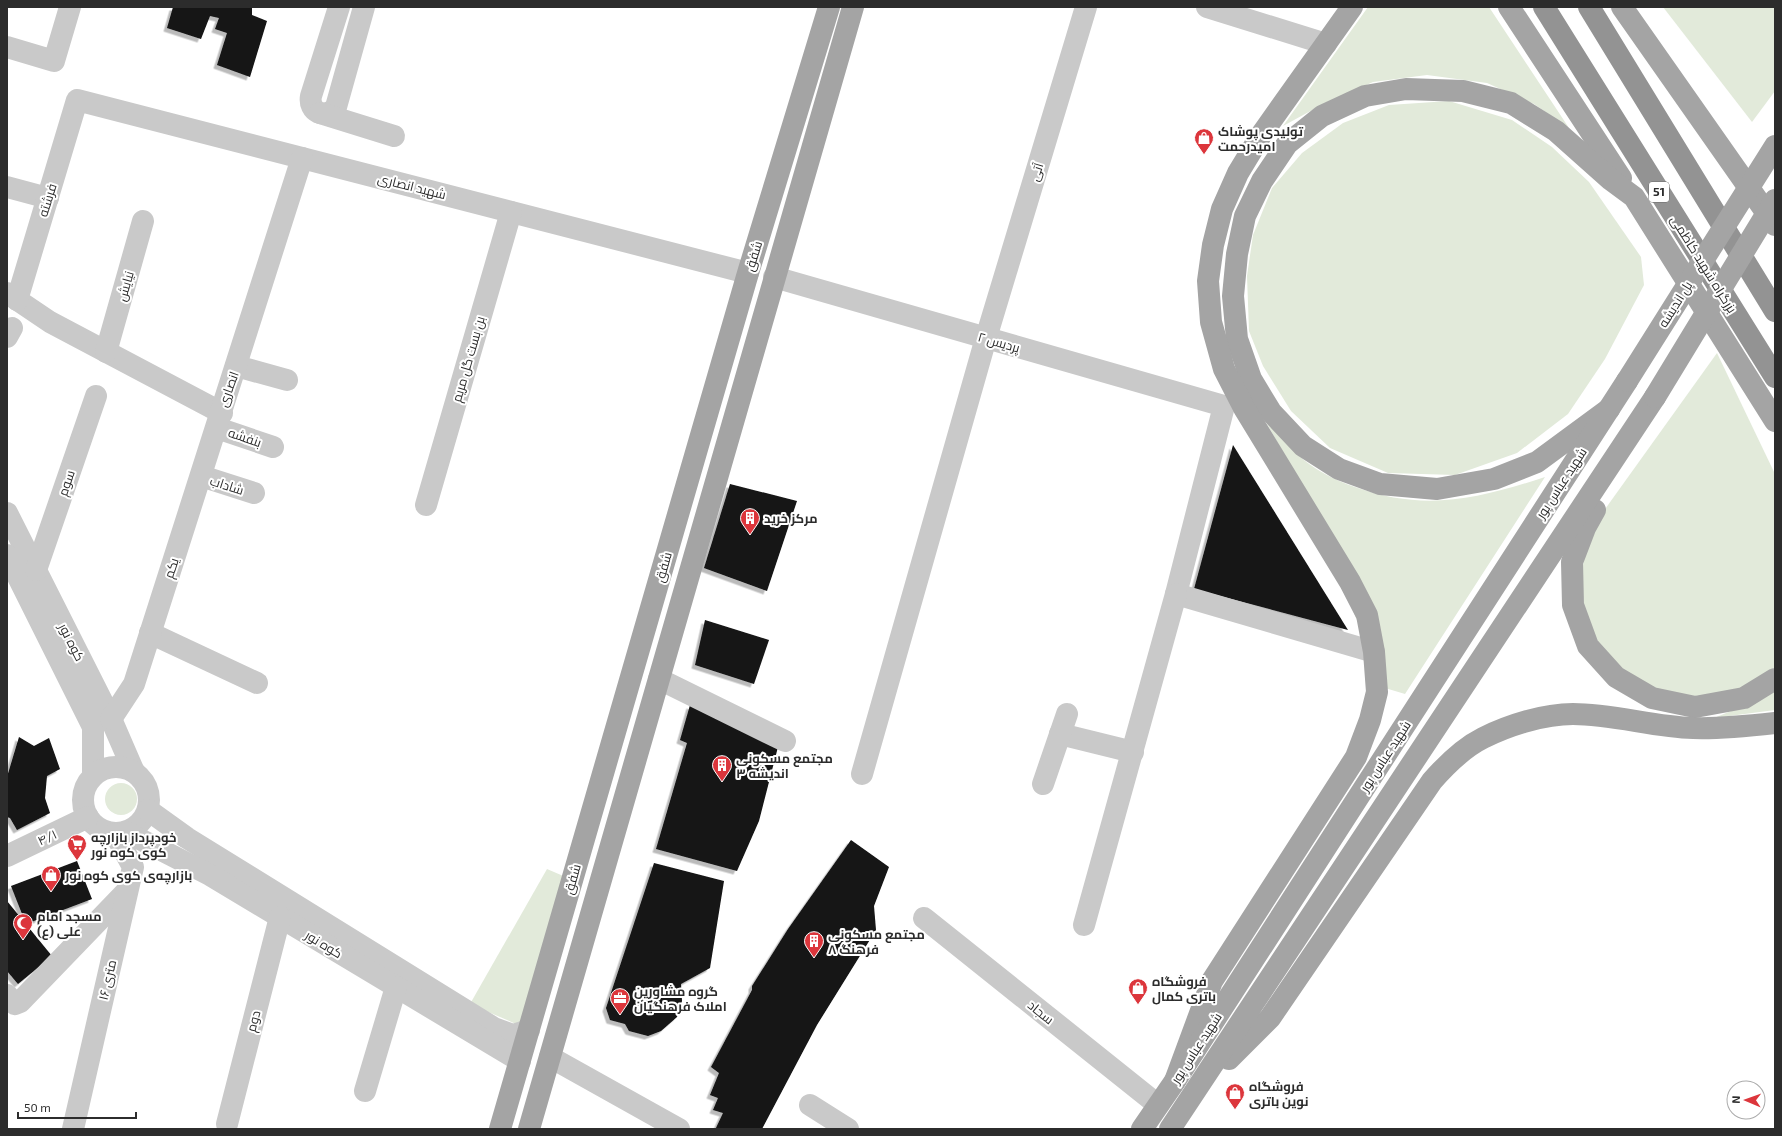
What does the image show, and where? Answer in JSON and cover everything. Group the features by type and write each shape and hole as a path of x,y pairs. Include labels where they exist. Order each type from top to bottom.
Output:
{"highway":[{"name":"بزرگراه شهید کاظمی","path":"1544,7 1775,378"},
{"path":"1589,7 1775,311"}],"main road":[{"name":"شفق","path":"500,1129 510,1048 529,1030 748,272 829,7"},
{"name":"شفق","path":"529,1129 853,7"},
{"path":"1175,1081 1212,980 1356,757 1370,720 1377,692 1374,652 1367,616 1357,596 1244,408 1224,369 1211,322 1208,281 1213,245 1222,209 1238,173 1261,135 1352,7"},
{"path":"1624,8 1775,225"},
{"path":"1511,10 1634,197 1775,421"},
{"path":"1609,409 1537,462 1494,479 1437,489 1380,484 1339,469 1303,446 1271,412 1251,379 1237,339 1233,296 1237,254 1245,216 1262,181 1287,144 1322,116 1365,96 1406,89 1463,91 1511,103 1556,131 1611,180 1634,197"},
{"name":"پل اندیشه","path":"1627,382 1775,146"},
{"name":"شهید عباس پور","path":"1170,1129 1635,428 1775,200"},
{"name":"شهید عباس پور","path":"1142,1129 1175,1081 1627,382"},
{"path":"1762,399 1775,432"},
{"path":"1635,428 1622,460 1585,528 1572,562 1573,605 1588,646 1616,677 1652,698 1695,707 1744,698 1775,679"},
{"path":"1194,1094 1270,1018 1432,781 1448,764 1482,739 1507,728 1539,719 1573,714 1692,728 1731,728 1775,723"}],"street":[{"path":"7,47 54,61 70,7"},
{"path":"339,7 311,96 311,104 316,112 394,136"},
{"path":"320,113 329,113 336,107 364,7"},
{"name":"آتی","path":"862,774 986,338 1086,7"},
{"path":"1207,7 1326,44"},
{"name":"شهید انصاری","path":"77,100 748,272"},
{"name":"فرشته","path":"12,297 48,198 77,100"},
{"name":"انصاری","path":"12,297 50,322 106,352 219,420 302,158"},
{"path":"7,186 48,198"},
{"name":"بن بست گل مریم","path":"426,505 511,212"},
{"name":"نیایش","path":"106,352 143,221"},
{"name":"پردیس ۲","path":"774,277 1224,406 1176,594"},
{"path":"236,366 287,380"},
{"name":"سوم","path":"36,570 96,396"},
{"name":"بنفشه","path":"219,420 273,447"},
{"name":"یکم","path":"111,719 134,684 219,420"},
{"name":"شاداب","path":"201,476 254,494"},
{"name":"کوه نور","path":"7,513 111,719 134,772"},
{"name":"کوه نور","path":"7,555 93,727 93,776"},
{"path":"1084,925 1176,594 1374,652"},
{"path":"150,633 257,683"},
{"path":"659,679 785,741"},
{"path":"1043,784 1064,724 1133,752"},
{"path":"113,767 124,768 134,772 142,779 147,788 150,799 148,810 140,824 120,833 104,832 95,826 88,817 84,807 83,796 87,785 93,776 102,770 113,767"},
{"name":"کوه نور","path":"148,810 188,838 494,1028 510,1048"},
{"name":"۴/۱","path":"7,856 88,817"},
{"name":"کوه نور","path":"120,833 210,876 396,987 510,1048"},
{"name":"۱۶ متری","path":"73,1129 126,892 133,867 120,833"},
{"path":"7,995 16,1004 20,1002 126,892"},
{"name":"دوم","path":"227,1124 280,918"},
{"name":"سجاد","path":"924,918 1158,1105"},
{"path":"366,1091 396,987"},
{"path":"550,1057 679,1129"},
{"path":"810,1105 848,1129"}],"green space":[{"path":"1368,7 1489,7 1569,128 1534,104 1487,83 1427,75 1373,82 1316,108 1283,126"},
{"path":"1663,7 1775,7 1775,91 1752,122"},
{"path":"1449,101 1512,120 1552,147 1589,182 1641,257 1644,285 1605,359 1568,414 1517,453 1455,475 1388,473 1330,448 1291,411 1263,366 1249,331 1247,276 1253,235 1272,188 1302,153 1343,123 1389,105"},
{"path":"1717,353 1775,474 1775,667 1755,685 1710,699 1667,694 1628,678 1603,651 1585,617 1581,574 1589,537 1603,512"},
{"path":"1259,410 1297,454 1324,474 1355,487 1380,495 1428,501 1451,500 1497,491 1545,477 1405,694 1385,688 1299,480"},
{"path":"1775,689 1775,710 1714,718 1753,702"},
{"path":"121,783 127,784 134,790 137,799 136,805 130,812 121,815 115,814 108,808 105,799 106,793 112,786"},
{"path":"547,869 568,878 523,1027 470,1004"}],"building":[{"path":"173,7 252,7 252,15 267,21 250,77 217,65 227,33 215,29 219,18 210,16 201,39 167,28"},
{"path":"1233,445 1348,630 1194,589"},
{"name":"مرکز خرید","path":"730,484 797,501 767,591 704,568"},
{"path":"705,620 769,640 754,684 695,665"},
{"name":"مجتمع مسکونی اندیشه ۳","path":"690,705 779,743 759,821 737,871 656,849 687,743 680,740"},
{"path":"19,737 34,746 49,738 60,769 47,776 45,798 50,813 17,830 10,818 7,817 7,777"},
{"name":"مجتمع مسکونی فرهنگ ۸","path":"851,840 889,867 874,906 876,930 817,1025 762,1129 718,1129 716,1128 723,1113 713,1110 718,1098 710,1095 719,1073 711,1067 752,990 752,986 788,929"},
{"name":"بازارچه‌ی کوی کوه نور","path":"77,861 92,899 26,924 11,886"},
{"path":"654,863 724,881 710,968 681,984 682,1001 677,1017 661,1031 648,1036 629,1031 625,1024 610,1020 606,1008"},
{"name":"مسجد امام علی (ع)","path":"7,901 52,956 18,984 7,971"}],"place":[{"name":"تولیدی پوشاک امیدرحمت","path":"1204,155"},
{"name":"مرکز خرید","path":"750,535"},
{"name":"مجتمع مسکونی اندیشه ۳","path":"722,782"},
{"name":"خودپرداز بازارچه کوی کوه نور","path":"77,861"},
{"name":"بازارچه‌ی کوی کوه نور","path":"51,892"},
{"name":"مسجد امام علی (ع)","path":"23,940"},
{"name":"مجتمع مسکونی فرهنگ ۸","path":"814,958"},
{"name":"فروشگاه باتری کمال","path":"1138,1005"},
{"name":"گروه مشاورین املاک فرهنگیان","path":"620,1015"},
{"name":"فروشگاه نوین باتری","path":"1235,1110"}]}
